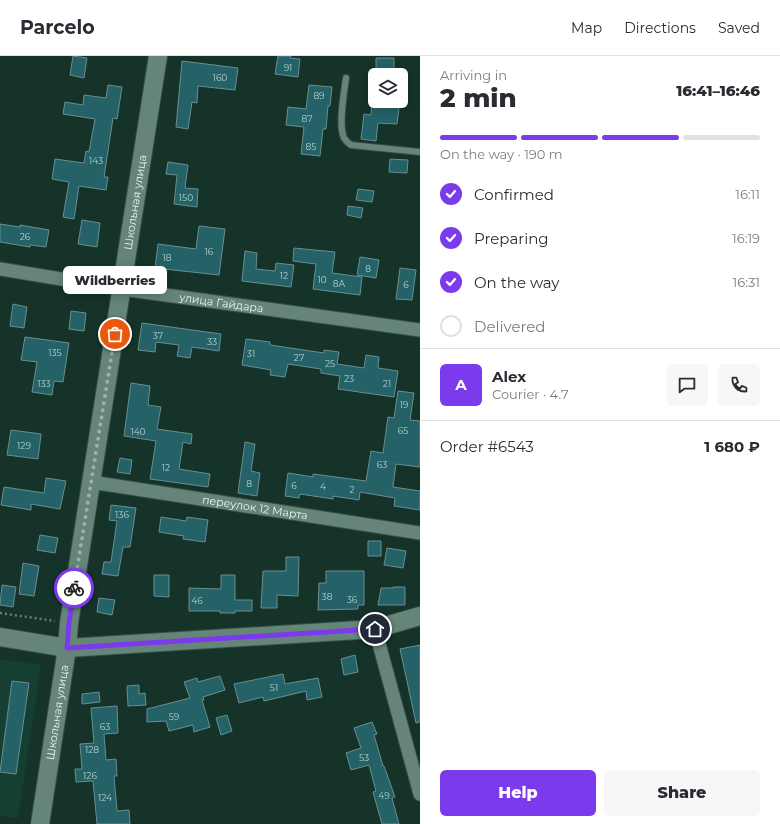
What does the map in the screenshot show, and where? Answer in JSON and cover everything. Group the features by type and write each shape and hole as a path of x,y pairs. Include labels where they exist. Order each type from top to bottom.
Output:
{"street":[{"name":"Школьная улица","path":"40,824 67,648 69,623 158,56"},
{"name":"улица Гайдара","path":"0,269 122,289 420,330"},
{"name":"переулок 12 Марта","path":"91,482 420,533"},
{"path":"0,637 67,648 375,629 420,616"},
{"path":"375,629 420,794"}],"lane":[{"path":"346,78 342,120 345,140 351,145 420,152"}],"path":[{"path":"0,613 69,623"}],"shaded area":[{"path":"0,659 41,665 18,818 0,816"}],"building":[{"path":"73,56 87,58 84,78 70,75"},
{"path":"278,56 291,56 290,58 300,59 298,77 275,74"},
{"path":"376,58 394,58 394,68 376,68"},
{"path":"182,61 238,68 235,90 198,86 197,103 192,102 188,129 176,127"},
{"path":"108,85 122,87 117,119 113,118 104,177 108,177 106,190 79,186 74,219 63,217 69,182 52,179 55,159 84,163 86,151 89,152 95,119 63,114 65,102 83,105 84,95 106,98"},
{"path":"309,85 332,87 330,106 328,106 326,129 323,129 320,156 301,154 304,127 286,125 288,107 306,109"},
{"path":"372,108 399,108 397,124 378,123 376,141 361,139 364,114 371,115"},
{"path":"390,159 408,160 407,173 389,172"},
{"path":"168,162 188,165 185,188 198,189 197,207 174,204 177,175 166,174"},
{"path":"358,189 374,191 372,202 356,200"},
{"path":"348,206 363,208 361,218 347,215"},
{"path":"82,220 100,223 97,247 78,244"},
{"path":"0,224 20,227 20,225 49,230 46,247 30,245 30,247 0,242"},
{"path":"199,226 225,229 219,275 155,268 158,244 196,249"},
{"path":"294,248 335,252 332,273 362,277 360,295 313,289 316,264 293,261"},
{"path":"245,251 257,253 256,269 275,271 276,263 294,265 291,287 242,281"},
{"path":"360,257 379,260 376,278 357,275"},
{"path":"400,268 416,270 412,300 396,299"},
{"path":"13,304 27,307 24,328 10,326"},
{"path":"71,311 86,313 84,331 69,329"},
{"path":"142,323 221,334 219,351 192,347 190,358 177,356 179,345 156,342 155,352 138,350"},
{"path":"25,337 69,343 63,382 54,381 52,395 32,392 37,362 21,360"},
{"path":"246,339 270,342 270,345 324,353 324,350 339,352 337,364 364,368 366,355 379,357 378,368 398,371 394,397 338,389 340,376 321,373 321,369 288,364 285,377 270,375 271,370 242,365"},
{"path":"131,383 150,386 148,405 161,407 157,429 192,434 191,444 183,442 179,469 210,474 208,487 150,479 156,441 124,436"},
{"path":"398,391 414,393 410,420 420,421 420,467 396,464 393,487 420,491 420,510 394,506 395,498 360,492 359,500 333,496 333,499 300,494 299,498 285,496 288,473 313,477 313,474 366,481 371,451 383,453 388,417 394,418"},
{"path":"11,430 41,434 38,459 7,455"},
{"path":"245,442 255,444 251,471 260,473 257,496 238,493"},
{"path":"120,458 132,460 130,474 117,472"},
{"path":"46,478 66,481 60,509 31,504 31,510 1,505 4,487 44,493"},
{"path":"111,505 136,508 130,547 123,547 118,576 102,574 104,562 111,562 117,521 109,520"},
{"path":"161,517 186,521 187,517 208,520 205,542 183,539 184,536 159,532"},
{"path":"40,535 58,538 55,553 37,550"},
{"path":"368,541 381,541 381,556 368,556"},
{"path":"387,548 406,551 403,568 384,565"},
{"path":"286,557 299,557 298,596 277,595 277,608 261,608 263,571 286,571"},
{"path":"23,563 39,566 34,596 19,594"},
{"path":"326,571 364,571 364,605 358,605 358,609 318,610 319,583 326,583"},
{"path":"154,575 169,575 169,597 154,596"},
{"path":"221,575 235,575 235,600 252,600 252,611 220,613 220,611 189,611 189,588 221,589"},
{"path":"2,585 16,587 13,607 0,605"},
{"path":"405,587 405,605 378,605 381,588"},
{"path":"99,598 115,600 112,615 97,612"},
{"path":"420,645 420,722 416,723 400,649"},
{"path":"355,655 358,672 344,675 341,659"},
{"path":"283,674 285,684 318,678 322,697 307,700 306,691 264,701 263,697 239,703 234,684"},
{"path":"220,676 225,690 203,697 204,700 202,700 210,727 194,732 193,725 169,731 166,721 147,722 147,709 190,698 184,682 197,678 198,682"},
{"path":"12,681 29,683 16,774 0,772"},
{"path":"139,685 139,694 145,693 146,705 128,706 127,686"},
{"path":"99,692 100,702 82,704 82,694"},
{"path":"117,706 118,733 104,734 106,760 116,759 117,776 114,776 117,811 129,810 130,824 97,824 93,781 76,782 75,769 82,769 80,744 94,743 91,708"},
{"path":"227,715 232,731 221,735 216,718"},
{"path":"372,722 377,734 374,735 383,766 395,797 392,798 399,824 382,824 373,792 376,791 369,765 351,770 346,753 361,748 354,728"}],"way so far":[{"path":"74,588 115,334"}],"place":[{"name":"Wildberries","path":"115,334"}],"route":[{"path":"74,588 67,648 375,629"}]}
